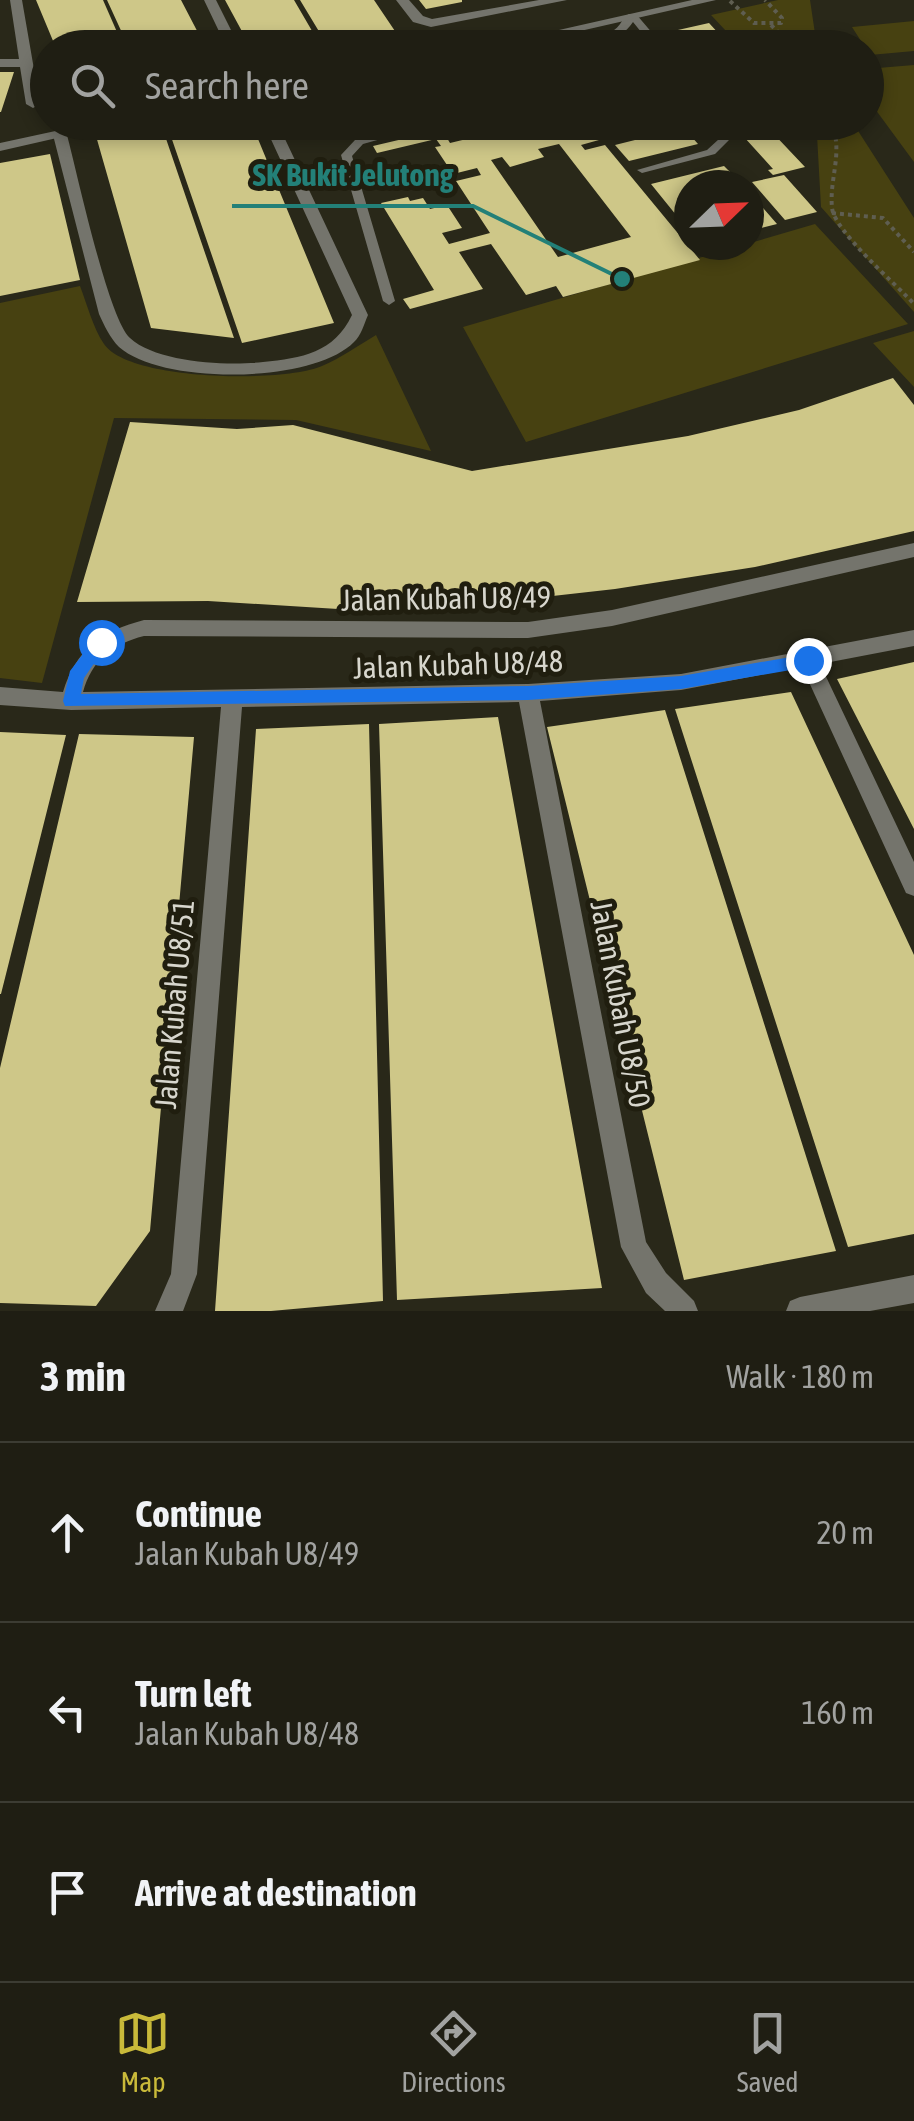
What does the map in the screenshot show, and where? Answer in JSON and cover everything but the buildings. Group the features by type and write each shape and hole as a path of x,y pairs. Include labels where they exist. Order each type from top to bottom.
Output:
{"street":[{"path":"16,0 30,84"},
{"path":"210,0 225,30"},
{"path":"402,0 412,15 432,23 561,0"},
{"path":"569,30 710,0"},
{"path":"0,63 26,63"},
{"path":"0,148 37,140"},
{"path":"61,140 107,314 116,332 130,346 158,358 219,370 259,370 315,358 345,344 358,332 360,315 278,140"},
{"name":"Jalan Kubah U8/49","path":"71,701 76,676 101,642 144,628 471,632 555,628 914,550"},
{"name":"Jalan Kubah U8/48","path":"0,696 71,701 528,693 681,682 914,638"},
{"path":"808,660 914,886"},
{"name":"Jalan Kubah U8/50","path":"528,693 634,1246 656,1282 684,1311"},
{"name":"Jalan Kubah U8/51","path":"169,1311 184,1274 232,700"},
{"path":"800,1311 914,1290"}],"lane":[{"path":"621,30 631,17 643,30"},
{"path":"367,140 346,155 390,301"},
{"path":"642,170 711,152 724,140"}],"path":[{"path":"728,0 754,23 772,26 783,21 765,0"},
{"path":"772,26 775,30"},
{"path":"838,140 832,213 914,304"},
{"path":"832,213 883,218 914,252"}],"shaded area":[{"path":"778,0 810,0 814,30 725,30 711,15"},
{"path":"914,21 914,51 884,54 884,30 852,27"},
{"path":"914,65 914,162 884,121 884,68"},
{"path":"817,140 864,140 914,218 914,312 821,207"},
{"path":"815,224 908,324 526,442 463,327 692,260 764,260 764,239"},
{"path":"80,286 104,344 119,356 174,372 242,376 302,371 329,363 376,335 431,451 296,420 114,418 42,683 0,678 0,303"},
{"path":"914,331 914,387 873,343"}],"place":[{"name":"SK Bukit Jelutong","path":"622,279"}],"route":[{"path":"101,642 76,676 71,701 528,693 681,682 808,660"}]}
